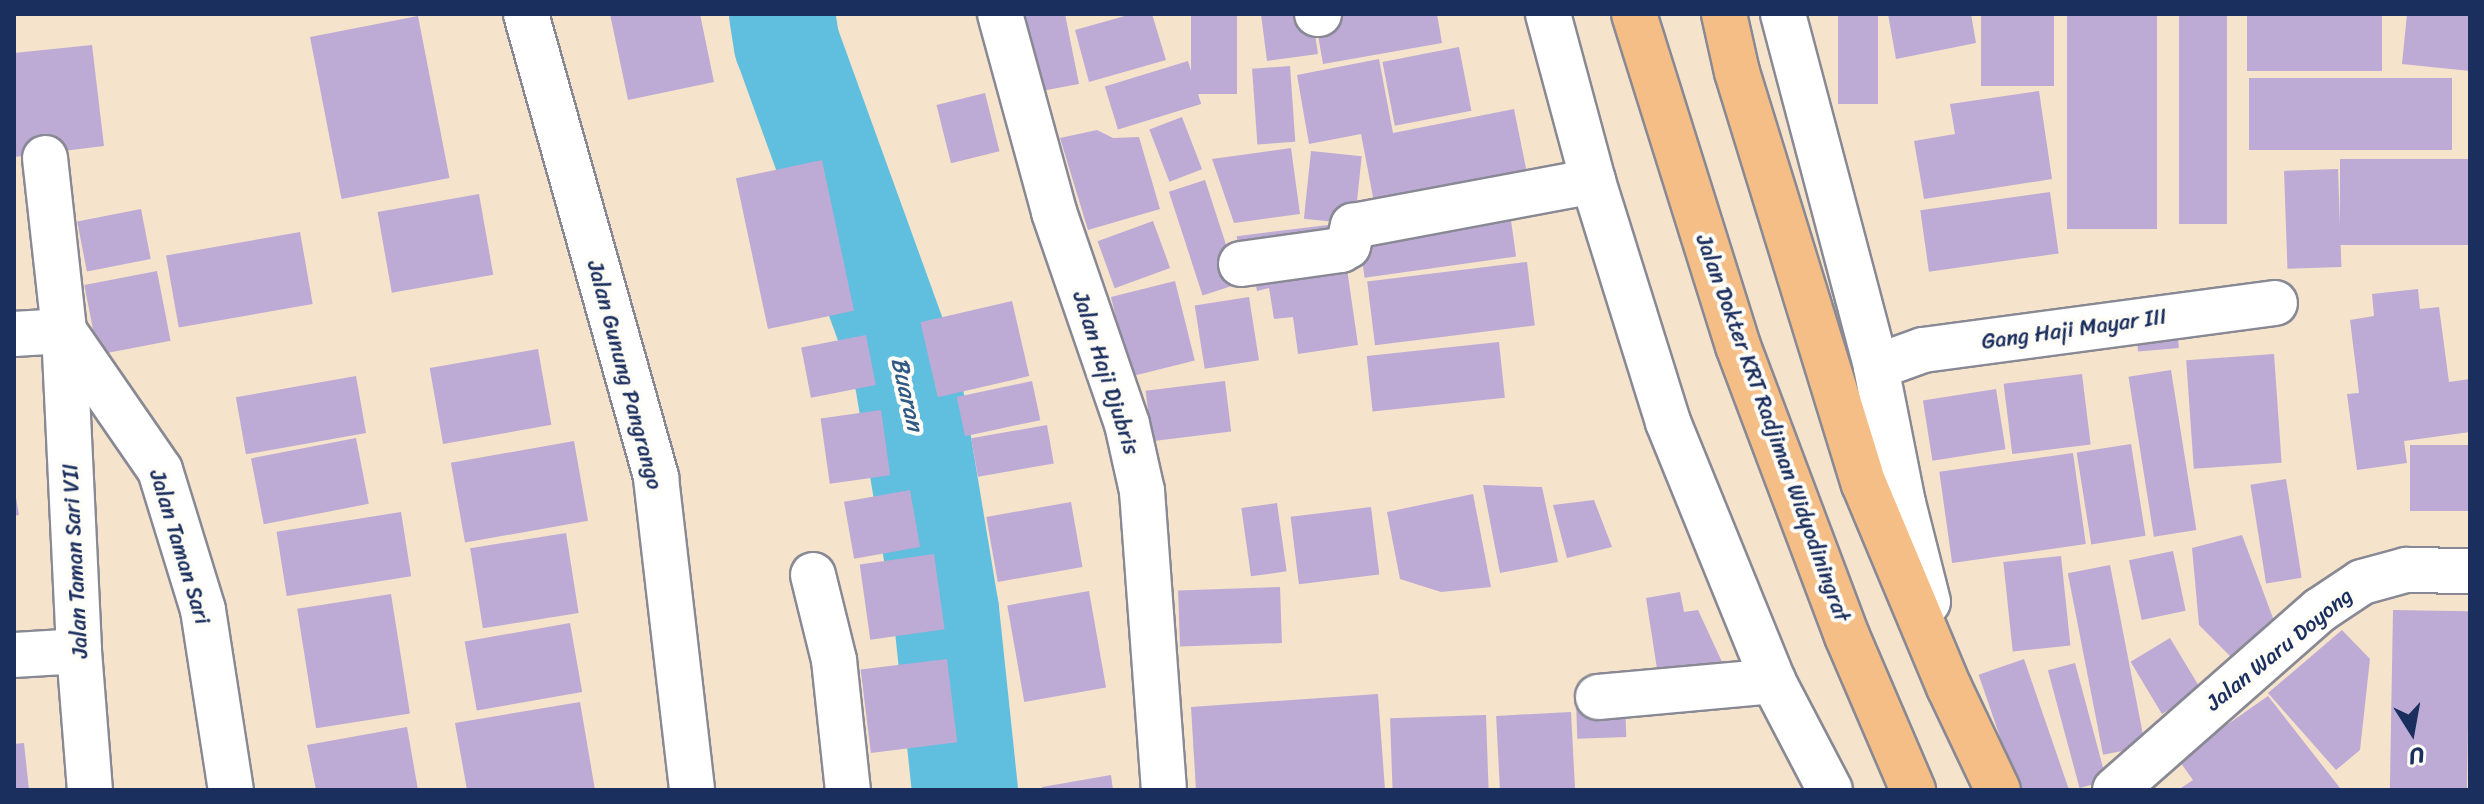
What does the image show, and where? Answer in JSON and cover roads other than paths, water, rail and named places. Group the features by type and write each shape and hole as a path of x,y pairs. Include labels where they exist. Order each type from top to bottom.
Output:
{"main road":[{"name":"Jalan Dokter KRT Radjiman Widyodiningrat","path":"1634,14 1738,346 1847,636 1913,790"},
{"path":"1724,14 1737,72 1872,507 1949,687 1998,790"}],"street":[{"name":"Jalan Gunung Pangrango","path":"526,14 656,478 692,790"},
{"name":"Jalan Haji Djubris","path":"1000,14 1054,212 1130,437 1142,491 1164,790"},
{"path":"1548,14 1593,181 1668,422 1773,681 1830,790"},
{"path":"1783,14 1876,367 1903,503 1949,687"},
{"name":"Jalan Taman Sari VII","path":"45,158 64,331 79,651 90,790"},
{"path":"1241,264 1341,250 1348,246 1353,226 1593,181"},
{"name":"Gang Haji Mayar III","path":"1876,367 1923,350 2275,303"},
{"path":"14,334 64,331"},
{"name":"Jalan Taman Sari","path":"64,331 160,470 203,610 231,790"},
{"name":"Jalan Waru Doyong","path":"2115,790 2320,610 2362,582 2406,570 2470,571"},
{"path":"813,575 834,660 848,790"},
{"path":"14,655 79,651"},
{"path":"1598,697 1773,681"}],"waterway":[{"name":"Buaran","path":"782,14 787,44 907,375 946,610 965,790"}]}
